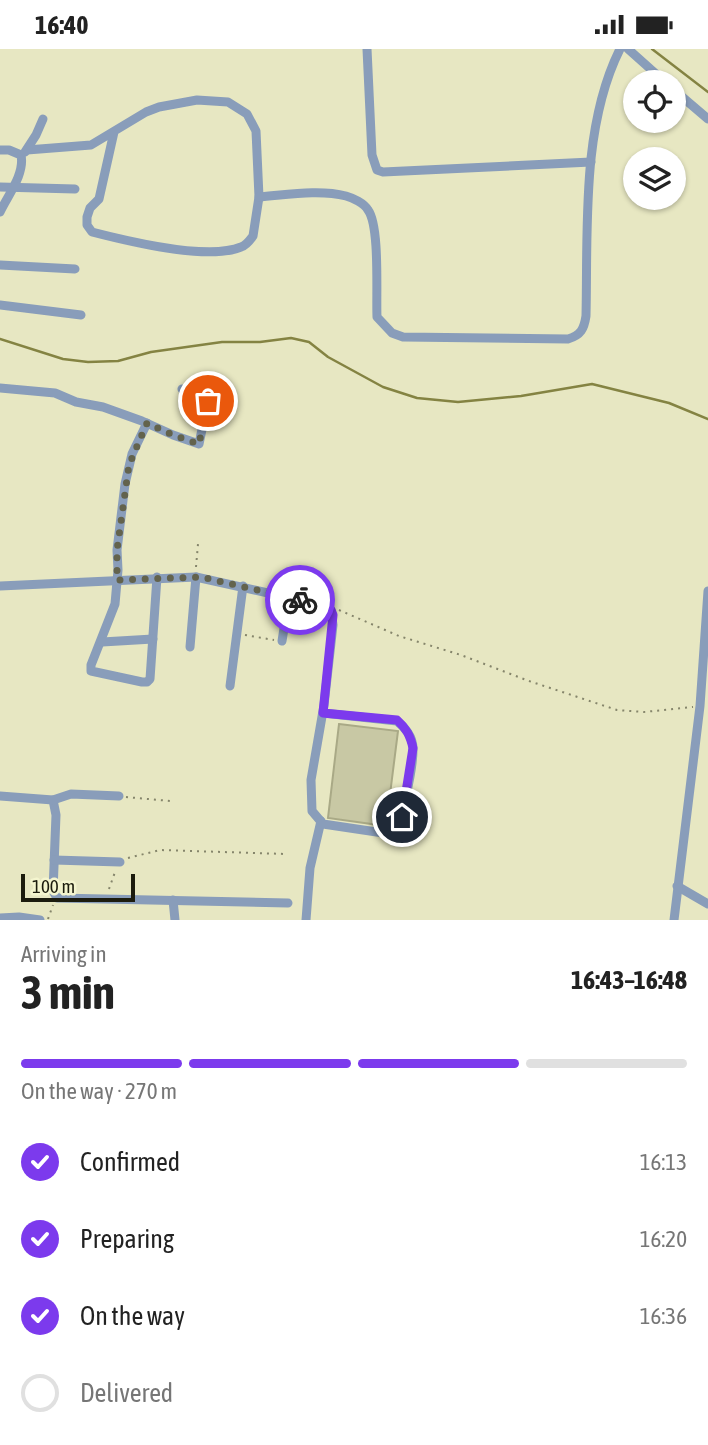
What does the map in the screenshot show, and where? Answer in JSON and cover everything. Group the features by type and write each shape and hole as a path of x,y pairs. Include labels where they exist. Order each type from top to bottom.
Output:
{"street":[{"path":"367,49 372,156 377,170 383,172 591,162"},
{"path":"259,197 317,194 346,196 369,210 375,229 377,317 392,333 403,337 568,339 581,332 586,316 591,162 607,76 620,49"},
{"path":"628,49 652,70"},
{"path":"0,151 24,152 91,145 146,112 159,107 197,100 229,103 247,114 256,131 259,197 253,236 240,247 223,250 175,250 92,232 87,225 87,217 90,208 99,199 117,130"},
{"path":"686,100 708,119"},
{"path":"0,212 20,173 24,152 43,119"},
{"path":"0,187 75,189"},
{"path":"0,265 75,269"},
{"path":"0,305 81,315"},
{"path":"0,388 55,393 76,402 103,407 199,444 208,401 182,389"},
{"path":"147,423 129,465 117,550 116,593 91,671 148,682 157,577"},
{"path":"190,647 195,577"},
{"path":"0,586 195,577 289,597 331,610 333,625 310,794 312,811 323,824 390,834 397,829 402,817 413,748 406,728 397,720 323,709"},
{"path":"106,580 116,593"},
{"path":"230,686 243,586"},
{"path":"674,920 699,706 708,590"},
{"path":"282,641 289,597"},
{"path":"102,642 153,639"},
{"path":"0,796 53,800 71,794 119,796"},
{"path":"53,800 56,815 53,891 57,898 288,903"},
{"path":"306,920 310,868 321,821"},
{"path":"54,860 120,862"},
{"path":"677,886 708,904"},
{"path":"173,900 175,920"},
{"path":"0,918 40,920"}],"path":[{"path":"195,577 198,544"},
{"path":"331,610 347,612 399,636 461,655 617,711 644,712 699,706"},
{"path":"237,633 282,641"},
{"path":"119,796 170,801"},
{"path":"107,898 120,862 160,850 286,854"},
{"path":"47,920 57,898"}],"building":[{"path":"339,724 398,731 386,826 328,818"}],"waterway":[{"path":"652,49 708,92"},
{"path":"0,339 63,359 88,362 118,361 151,352 222,342 260,342 291,338 309,342 328,357 383,387 417,398 458,402 521,396 592,384 669,403 708,419"}],"way so far":[{"path":"208,401 199,444 147,423 132,454 125,484 117,550 117,580 201,577 300,600"}],"route":[{"path":"300,600 322,605 331,610 333,615 323,713 397,720 406,728 413,748 402,817"}]}
